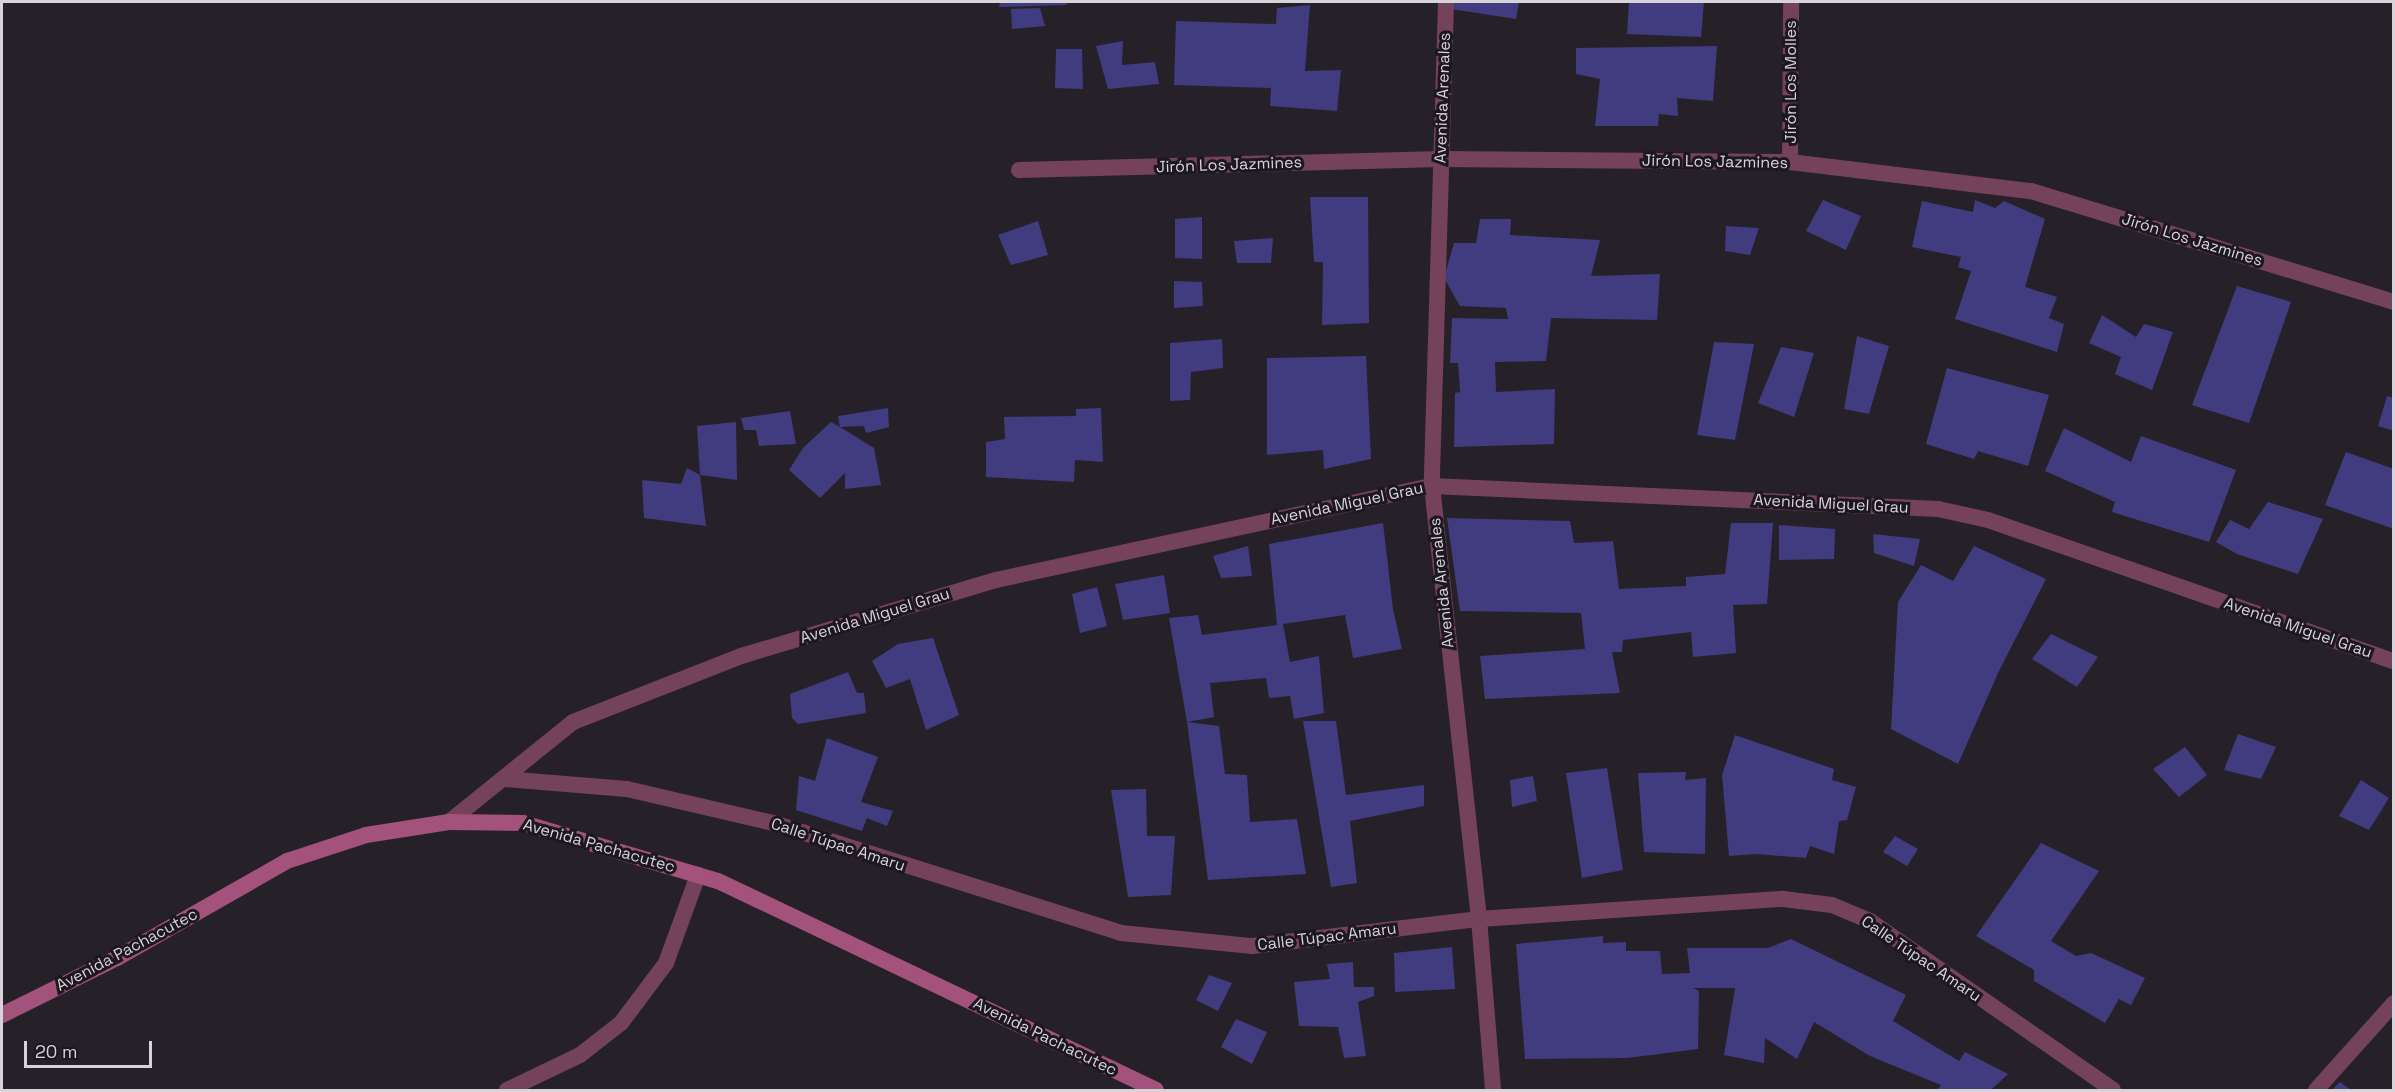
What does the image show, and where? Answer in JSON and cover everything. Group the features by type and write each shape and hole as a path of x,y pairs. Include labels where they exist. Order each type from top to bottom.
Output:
{"main road":[{"name":"Avenida Pachacutec","path":"2,1015 117,958 287,861 366,835 449,822 523,823 718,881 1156,1090"}],"street":[{"name":"Avenida Arenales","path":"1446,2 1432,486 1479,919 1493,1090"},
{"name":"Jirón Los Molles","path":"1790,162 1791,2"},
{"name":"Jirón Los Jazmines","path":"1019,170 1442,159 1790,162 2031,191 2394,302"},
{"name":"Avenida Miguel Grau","path":"449,822 573,722 741,656 996,580 1432,486 1938,509 1988,520 2394,661"},
{"name":"Calle Túpac Amaru","path":"505,778 627,789 773,823 1121,933 1252,946 1479,919 1783,899 1832,905 1870,921 2113,1090"},
{"path":"507,1090 580,1055 621,1023 666,963 698,875"},
{"path":"2316,1090 2394,1003"}],"building":[{"path":"1000,2 1067,2 1067,5 999,7"},
{"path":"1451,2 1519,2 1516,19 1451,9"},
{"path":"1629,2 1704,2 1701,37 1627,34"},
{"path":"1310,5 1305,71 1341,70 1337,111 1270,106 1271,88 1174,85 1176,21 1276,24 1277,8"},
{"path":"1040,8 1045,26 1012,29 1011,9"},
{"path":"1123,41 1122,65 1155,62 1159,84 1108,89 1096,46"},
{"path":"1717,46 1713,101 1677,98 1678,116 1659,114 1658,126 1595,126 1600,79 1576,74 1576,48"},
{"path":"1056,49 1082,49 1083,89 1055,88"},
{"path":"1310,197 1368,197 1369,323 1322,325 1323,262 1314,262"},
{"path":"1823,200 1861,216 1846,250 1806,231"},
{"path":"1975,200 1995,208 2004,201 2045,219 2025,287 2057,297 2049,318 2064,324 2057,352 1955,319 1971,271 1958,267 1961,257 1912,247 1922,201 1973,212"},
{"path":"1202,217 1202,259 1175,258 1175,219"},
{"path":"1480,219 1511,219 1510,235 1600,240 1591,276 1660,274 1657,320 1551,318 1546,361 1495,362 1496,392 1555,389 1554,444 1454,447 1455,393 1460,392 1458,363 1450,363 1452,318 1508,319 1506,308 1460,306 1444,278 1454,243 1476,243"},
{"path":"1038,221 1048,255 1011,265 998,235"},
{"path":"1726,226 1759,228 1750,255 1725,251"},
{"path":"1273,238 1271,263 1237,263 1234,241"},
{"path":"1174,281 1202,282 1203,306 1174,308"},
{"path":"2237,286 2291,302 2249,423 2192,405"},
{"path":"2102,315 2136,337 2144,324 2173,332 2152,390 2115,374 2121,357 2089,343"},
{"path":"1857,336 1889,346 1869,414 1844,409"},
{"path":"1222,339 1223,368 1191,372 1190,400 1170,401 1170,343"},
{"path":"1714,342 1754,344 1735,440 1697,435"},
{"path":"1781,347 1814,353 1794,417 1758,403"},
{"path":"1366,356 1371,459 1324,469 1323,450 1267,455 1267,358"},
{"path":"1947,368 2049,395 2028,466 1978,451 1974,459 1926,444"},
{"path":"2387,396 2394,398 2394,431 2378,426"},
{"path":"888,408 889,427 866,433 864,426 840,427 838,416"},
{"path":"1101,408 1103,462 1075,460 1074,482 986,477 986,442 1005,439 1004,417 1076,416 1076,409"},
{"path":"790,411 796,444 759,446 756,430 744,430 741,418"},
{"path":"736,422 737,480 700,475 697,426"},
{"path":"831,422 874,448 881,485 845,489 845,473 820,498 789,470 803,448"},
{"path":"2064,428 2131,462 2141,436 2236,470 2209,542 2112,512 2115,502 2045,471"},
{"path":"2346,452 2394,469 2394,529 2325,505"},
{"path":"687,468 700,475 706,526 644,518 642,480 681,484"},
{"path":"2268,502 2323,519 2298,574 2237,554 2216,542 2230,520 2249,529"},
{"path":"1447,518 1570,521 1574,543 1613,541 1619,589 1686,586 1686,577 1725,574 1731,523 1773,523 1767,604 1733,605 1736,653 1693,657 1691,632 1623,640 1622,652 1612,652 1620,693 1485,699 1480,656 1585,649 1581,613 1460,611"},
{"path":"1383,523 1393,609 1402,649 1353,658 1345,615 1283,624 1290,662 1319,656 1324,713 1294,719 1290,696 1269,698 1266,678 1210,683 1214,717 1187,722 1169,618 1198,615 1202,635 1277,625 1269,544"},
{"path":"1779,525 1835,529 1834,559 1779,560"},
{"path":"1873,534 1920,539 1914,566 1874,553"},
{"path":"1248,546 1252,576 1221,578 1213,556"},
{"path":"1974,546 2046,579 1999,671 1958,764 1891,729 1898,602 1921,565 1953,581"},
{"path":"1164,575 1170,613 1123,620 1115,584"},
{"path":"1097,587 1107,626 1080,633 1072,594"},
{"path":"2051,634 2098,657 2077,687 2032,659"},
{"path":"933,638 959,715 926,730 910,679 886,688 872,661 898,644"},
{"path":"848,672 857,693 864,693 866,713 798,724 792,718 790,694"},
{"path":"1303,721 1336,721 1346,795 1424,785 1424,806 1350,821 1357,883 1331,887"},
{"path":"1187,722 1219,726 1225,774 1247,775 1250,822 1297,819 1306,874 1208,880"},
{"path":"2238,734 2276,747 2261,779 2224,770"},
{"path":"1735,735 1834,769 1832,780 1856,787 1847,820 1839,821 1834,854 1810,846 1806,858 1756,854 1729,856 1722,775"},
{"path":"827,738 878,757 861,802 893,811 887,826 867,818 862,831 796,810 799,776 815,781"},
{"path":"2185,747 2207,775 2179,797 2153,769"},
{"path":"1607,768 1623,870 1582,878 1566,773"},
{"path":"1686,772 1685,780 1706,778 1705,854 1644,852 1638,773"},
{"path":"1533,776 1537,801 1512,807 1510,780"},
{"path":"2361,780 2389,798 2369,830 2339,816"},
{"path":"1146,789 1147,836 1175,836 1171,895 1128,897 1111,790"},
{"path":"1895,836 1918,849 1907,866 1883,852"},
{"path":"2041,843 2099,871 2051,941 2076,956 2091,953 2145,978 2131,1005 2119,999 2105,1023 2034,981 2034,970 1976,936"},
{"path":"1603,936 1603,943 1626,942 1626,951 1660,951 1662,974 1690,973 1687,948 1768,948 1791,939 1906,995 1893,1021 1959,1061 1965,1052 2008,1074 1991,1090 1937,1090 1941,1085 1870,1056 1814,1022 1797,1059 1765,1038 1764,1063 1724,1055 1735,988 1693,988 1699,991 1698,1049 1627,1058 1525,1059 1516,944"},
{"path":"1452,947 1455,989 1395,992 1394,953"},
{"path":"1353,962 1354,987 1374,987 1374,996 1358,1002 1366,1056 1344,1058 1338,1027 1299,1026 1294,982 1330,979 1327,964"},
{"path":"1209,975 1232,983 1218,1011 1196,1000"},
{"path":"1236,1019 1267,1032 1252,1064 1221,1047"},
{"path":"2340,1082 2351,1090 2332,1090"}]}
